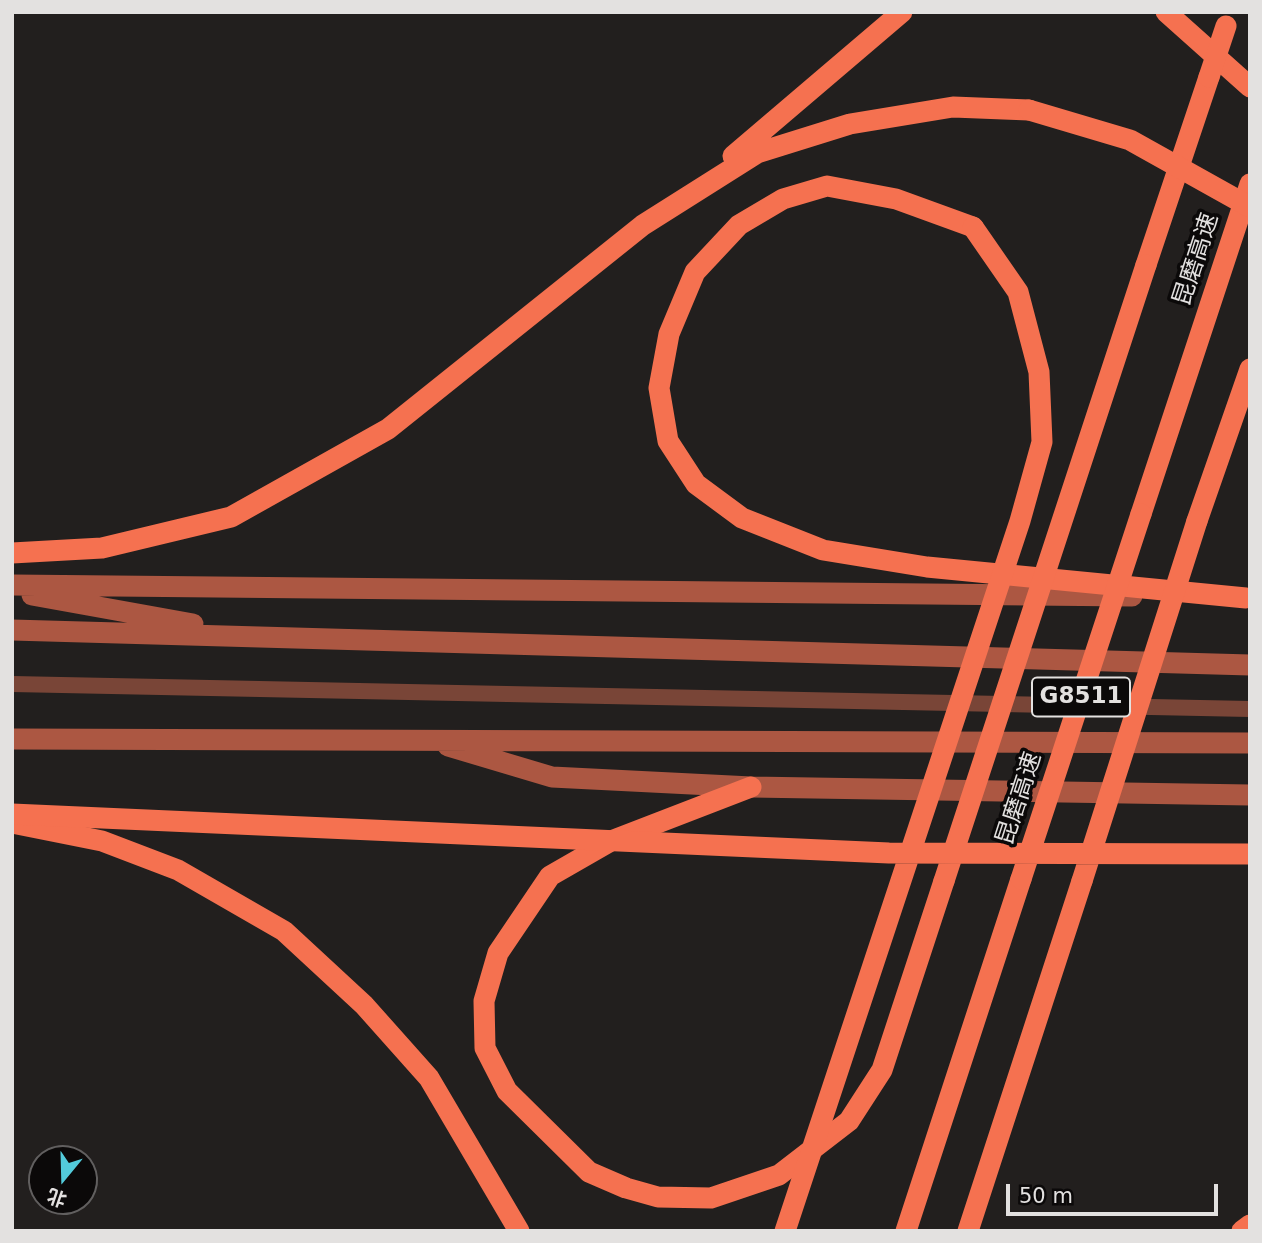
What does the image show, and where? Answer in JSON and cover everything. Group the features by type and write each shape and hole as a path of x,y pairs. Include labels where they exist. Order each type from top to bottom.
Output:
{"highway":[{"path":"667,210 902,12"},
{"path":"1166,12 1250,87"},
{"path":"751,787 611,841 550,876 498,953 484,1001 485,1048 507,1091 589,1171 626,1188 658,1198 711,1198 779,1175 849,1121 882,1070 1228,19"},
{"path":"12,553 102,548 232,517 388,429 643,225 757,153 850,124 953,107 1029,110 1130,141 1250,207"},
{"name":"昆磨高速","path":"906,1231 1250,184"},
{"path":"785,1231 1020,521 1042,442 1039,372 1018,292 973,228 896,199 827,186 783,199 739,225 695,272 669,334 659,388 668,440 696,484 741,518 823,550 927,567 1248,598"},
{"name":"G8511","path":"968,1231 1197,521 1250,369"},
{"path":"12,814 889,853 1250,854"},
{"path":"12,823 102,841 178,870 284,931 364,1004 429,1078 519,1231"},
{"path":"1242,1231 1250,1225"}],"main road":[{"path":"12,584 1248,598"},
{"path":"12,591 261,636"},
{"path":"12,630 1250,665"},
{"path":"12,739 1250,743"},
{"path":"426,740 552,777 751,787 1250,795"}],"lane":[{"path":"12,684 1250,709"}]}
